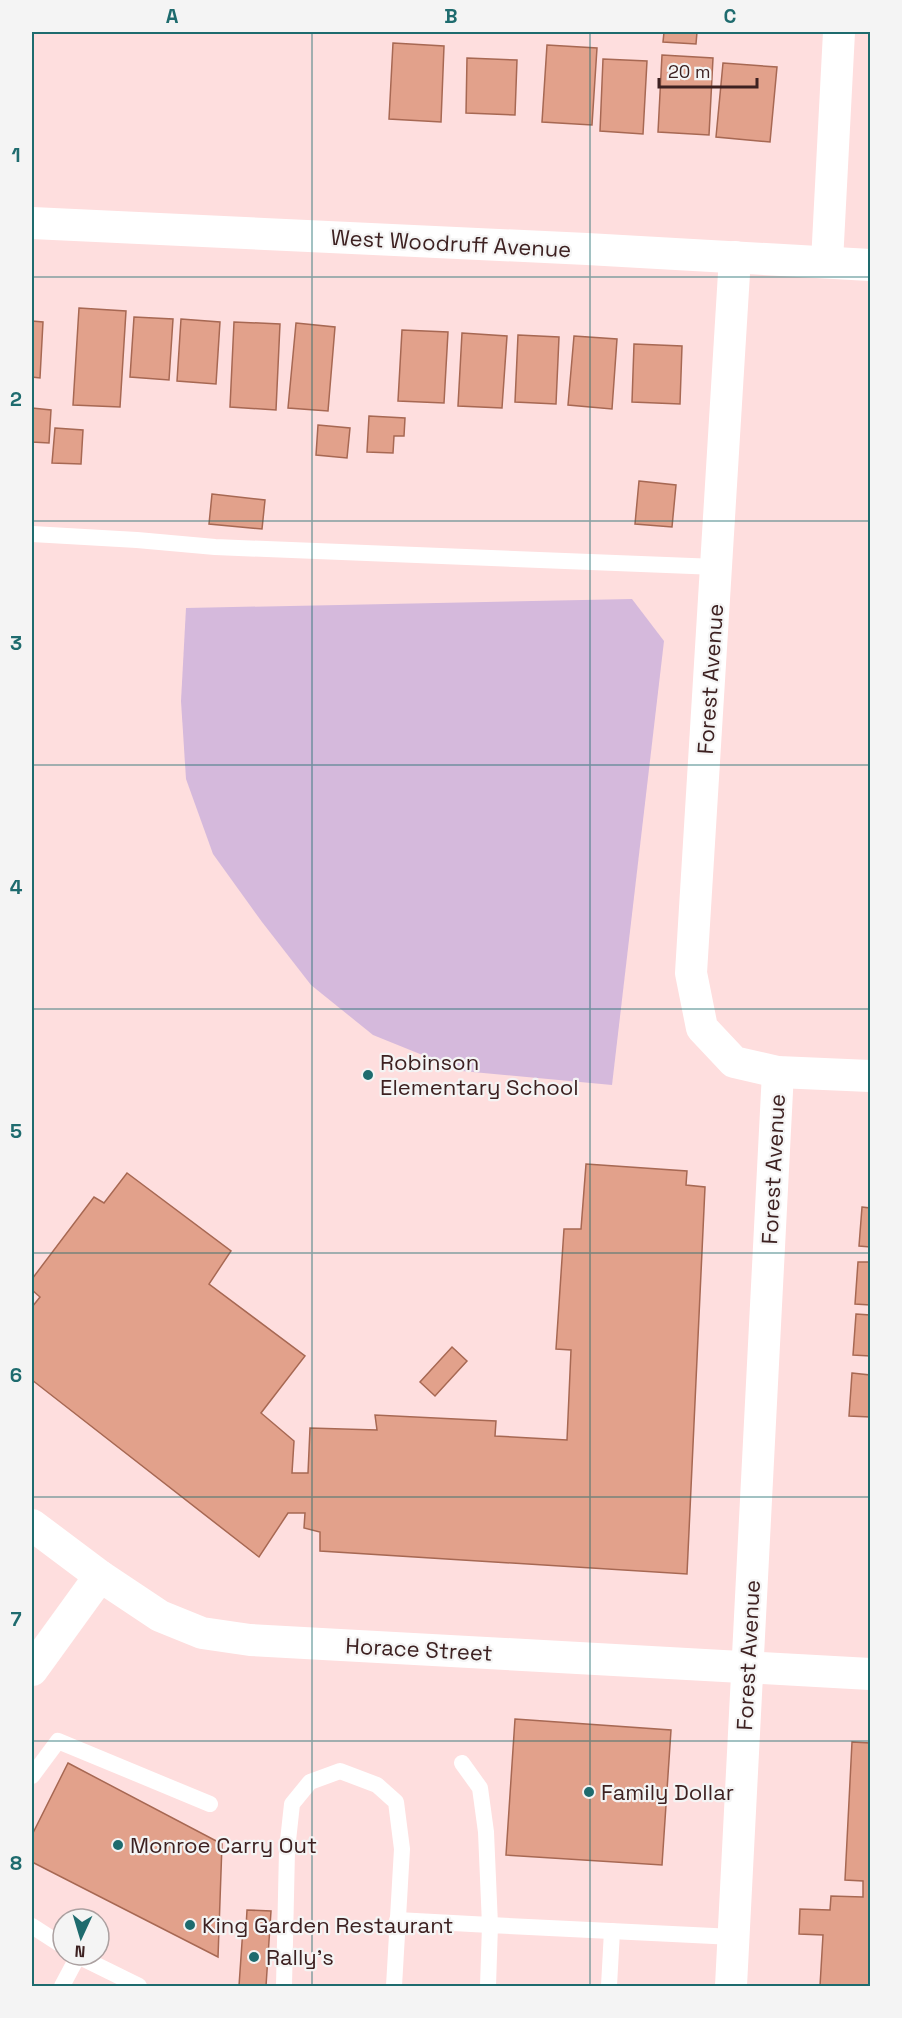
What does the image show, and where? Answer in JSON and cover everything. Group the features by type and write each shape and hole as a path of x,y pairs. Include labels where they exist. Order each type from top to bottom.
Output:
{"street":[{"path":"827,262 839,32"},
{"name":"West Woodruff Avenue","path":"32,224 870,265"},
{"name":"Forest Avenue","path":"731,1986 778,1072 734,1062 702,1028 691,972 735,257"},
{"path":"778,1072 870,1076"},
{"name":"Horace Street","path":"32,1525 100,1576 160,1616 177,1625 202,1633 250,1640 870,1674"},
{"path":"32,1670 100,1576"}],"lane":[{"path":"32,534 137,540 215,548 717,567"},
{"path":"32,1776 58,1741 210,1804"},
{"path":"462,1763 480,1788 486,1832 490,1925 488,1986"},
{"path":"284,1986 287,1850 292,1804 310,1782 340,1771 377,1785 396,1802 402,1849 394,1986"},
{"path":"397,1920 734,1937"},
{"path":"32,1926 51,1938"},
{"path":"609,1986 612,1931"},
{"path":"62,1986 72,1967"},
{"path":"100,1967 139,1986"}],"shaded area":[{"path":"632,599 664,641 612,1085 462,1071 373,1035 311,985 213,854 186,779 181,701 186,608"}],"building":[{"path":"664,32 697,32 696,44 663,42"},
{"path":"393,43 444,46 441,122 389,119"},
{"path":"547,45 597,48 592,125 542,122"},
{"path":"662,55 713,58 709,135 658,132"},
{"path":"467,58 517,60 515,115 466,113"},
{"path":"603,59 647,61 643,134 600,131"},
{"path":"723,63 777,67 770,142 716,137"},
{"path":"79,308 126,311 120,407 73,405"},
{"path":"134,317 173,319 169,380 130,377"},
{"path":"181,319 220,322 216,384 177,381"},
{"path":"32,321 43,322 40,378 32,377"},
{"path":"234,322 280,324 276,410 230,407"},
{"path":"296,323 335,327 328,411 288,408"},
{"path":"402,330 448,332 444,403 398,401"},
{"path":"462,333 507,336 502,408 458,406"},
{"path":"518,335 559,337 556,404 515,402"},
{"path":"574,336 617,339 612,409 568,405"},
{"path":"634,344 682,346 680,404 632,402"},
{"path":"32,408 51,410 49,443 32,442"},
{"path":"369,416 405,418 404,436 394,436 393,453 367,452"},
{"path":"318,425 350,428 347,458 316,455"},
{"path":"55,428 83,430 81,464 52,463"},
{"path":"639,481 676,485 672,527 635,524"},
{"path":"212,494 265,500 262,529 209,524"},
{"path":"586,1164 687,1171 686,1185 705,1187 687,1574 320,1551 320,1532 304,1528 305,1513 288,1513 259,1557 32,1380 32,1307 40,1297 32,1290 32,1279 94,1197 104,1203 127,1173 231,1251 209,1284 305,1356 261,1413 294,1441 292,1473 308,1473 310,1428 377,1430 375,1415 496,1421 495,1436 567,1440 571,1350 556,1349 564,1229 581,1229"},
{"path":"862,1207 870,1208 870,1247 859,1246"},
{"path":"858,1262 870,1262 870,1305 855,1304"},
{"path":"856,1314 870,1315 870,1356 853,1355"},
{"path":"452,1347 467,1361 435,1396 420,1382"},
{"path":"852,1373 870,1375 870,1417 849,1416"},
{"name":"Family Dollar","path":"515,1719 671,1730 662,1865 506,1855"},
{"path":"852,1742 870,1743 870,1986 820,1986 823,1935 799,1934 800,1909 830,1910 831,1896 863,1897 863,1881 845,1880"},
{"path":"68,1763 222,1844 218,1957 32,1862 32,1835"},
{"name":"Rally's","path":"247,1910 271,1911 266,1986 239,1986 243,1928 246,1928"}],"place":[{"name":"Robinson Elementary School","path":"368,1075"},
{"name":"Family Dollar","path":"589,1792"},
{"name":"Monroe Carry Out","path":"118,1845"},
{"name":"King Garden Restaurant","path":"190,1925"},
{"name":"Rally's","path":"254,1957"}]}
